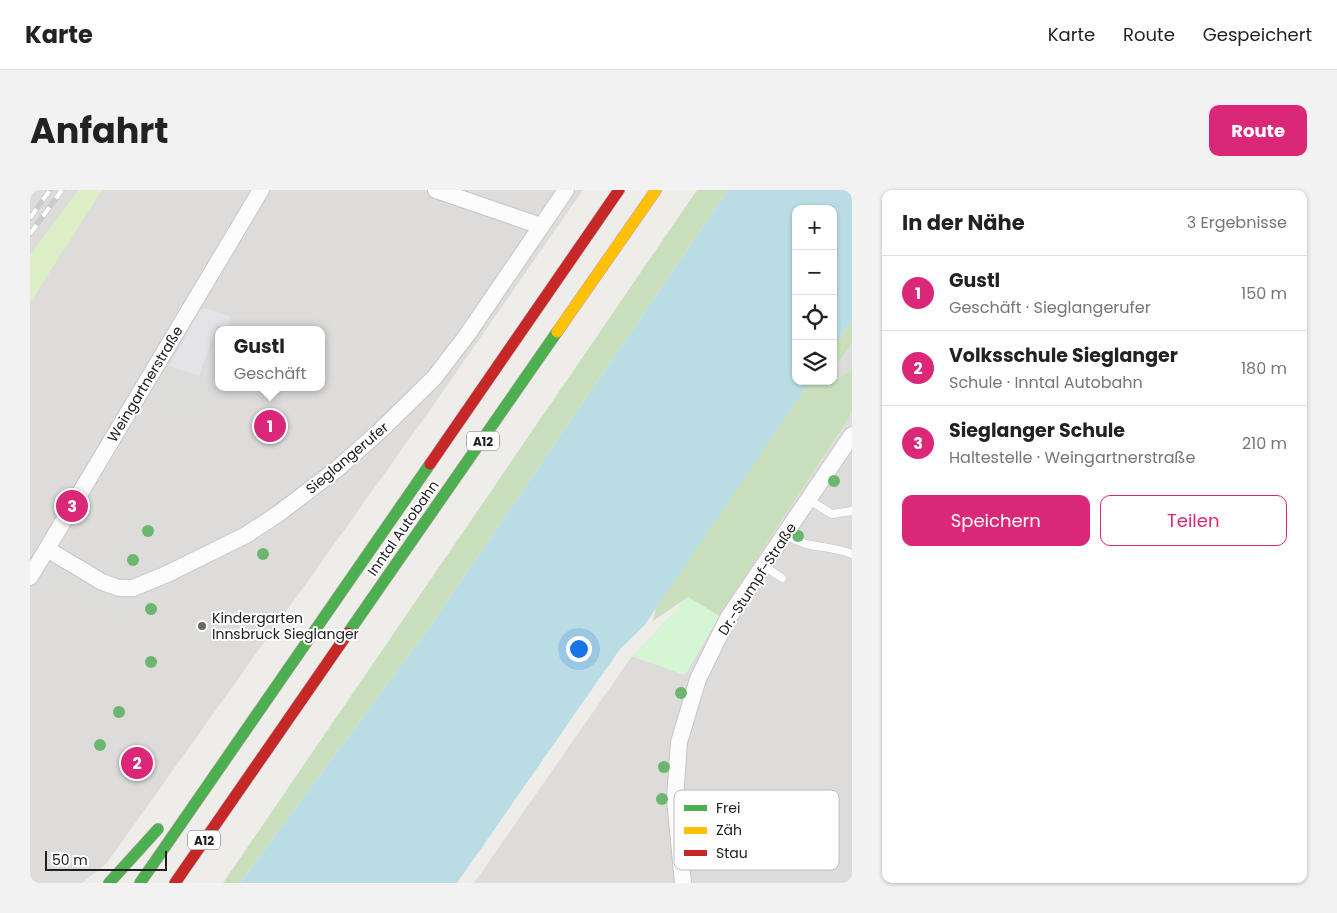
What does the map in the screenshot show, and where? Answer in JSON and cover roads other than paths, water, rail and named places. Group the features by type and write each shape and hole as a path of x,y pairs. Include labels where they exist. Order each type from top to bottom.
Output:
{"highway":[{"name":"Inntal Autobahn","path":"140,883 619,190"},
{"name":"Inntal Autobahn","path":"175,883 656,190"},
{"path":"179,807 202,791"},
{"path":"109,883 167,818"}],"street":[{"name":"Weingartnerstraße","path":"32,570 47,549 261,190"},
{"path":"436,190 542,226"},
{"name":"Sieglangerufer","path":"47,549 101,585 133,588 167,574 258,528 337,469 408,406 434,378 467,335 566,190"},
{"name":"Dr.-Stumpf-Straße","path":"676,790 679,742 688,710 698,679 728,618 852,435"},
{"name":"Dr.-Stumpf-Straße","path":"682,870 683,883"}],"lane":[{"path":"809,500 832,514 852,511"},
{"path":"785,534 799,543 842,550 852,554"},
{"path":"764,566 782,578"}],"water":[{"path":"728,190 852,190 852,321 837,342 837,205 792,205 792,385 807,385 644,626 620,649 457,883 240,883 431,625"}],"railway":[{"path":"30,218 50,190"},
{"path":"30,234 62,190"}],"place":[{"name":"Gustl","path":"270,426"},
{"name":"Sieglanger Schule","path":"72,506"},
{"name":"Kindergarten Innsbruck Sieglanger","path":"202,626"},
{"name":"Volksschule Sieglanger","path":"137,763"}]}
